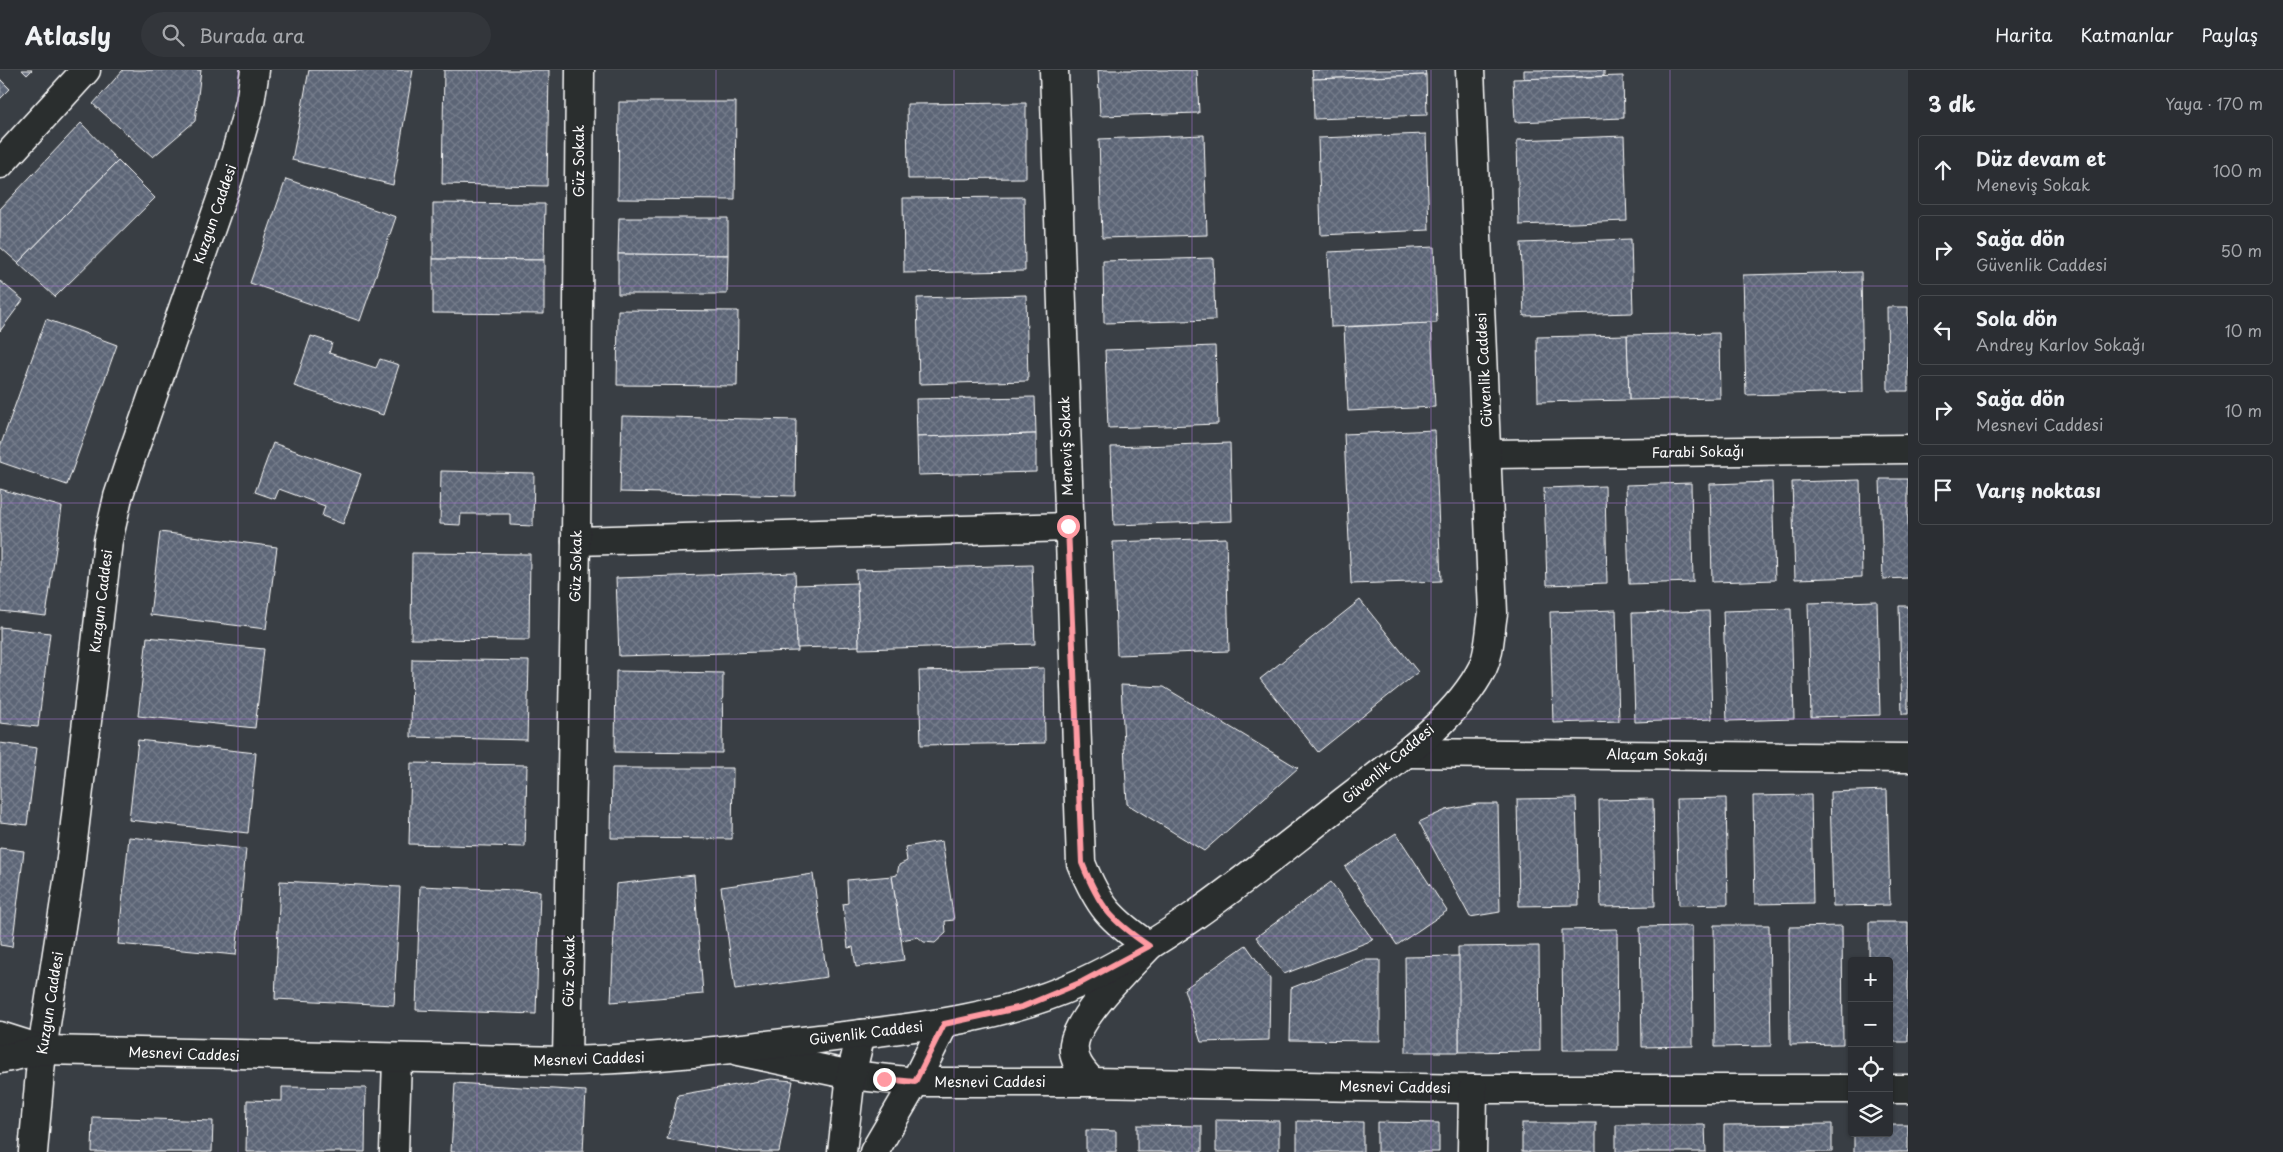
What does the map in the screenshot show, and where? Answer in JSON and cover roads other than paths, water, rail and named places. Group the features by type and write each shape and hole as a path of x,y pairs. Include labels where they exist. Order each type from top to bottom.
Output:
{"street":[{"path":"0,164 86,70"},
{"name":"Kuzgun Caddesi","path":"33,1152 42,1050 69,876 108,542 124,479 228,179 250,103 255,70"},
{"name":"Güz Sokak","path":"567,1061 576,541 580,70"},
{"name":"Meneviş Sokak","path":"1054,70 1068,526 1082,863 1094,893 1104,910 1122,927 1149,946"},
{"name":"Güvenlik Caddesi","path":"732,1049 944,1024 1022,1007 1082,982 1149,946 1238,884 1406,753 1462,700 1484,664 1493,613 1488,454 1470,70"},
{"name":"Farabi Sokağı","path":"1488,454 1908,449"},
{"path":"576,541 1068,526"},
{"name":"Alaçam Sokağı","path":"1406,753 1908,758"},
{"path":"1092,1082 1079,1067 1074,1051 1074,1043 1080,1030 1105,993 1149,946"},
{"path":"874,1152 915,1082 944,1024"},
{"path":"842,1152 851,1075 861,1034"},
{"name":"Mesnevi Caddesi","path":"0,1036 42,1050"},
{"name":"Mesnevi Caddesi","path":"0,1059 42,1050 397,1059 567,1061 616,1060 732,1049 851,1075 915,1082 1092,1082 1473,1089 1848,1089"},
{"path":"394,1152 397,1059"},
{"path":"1472,1152 1473,1089"},
{"path":"1893,1089 1908,1089"}]}
